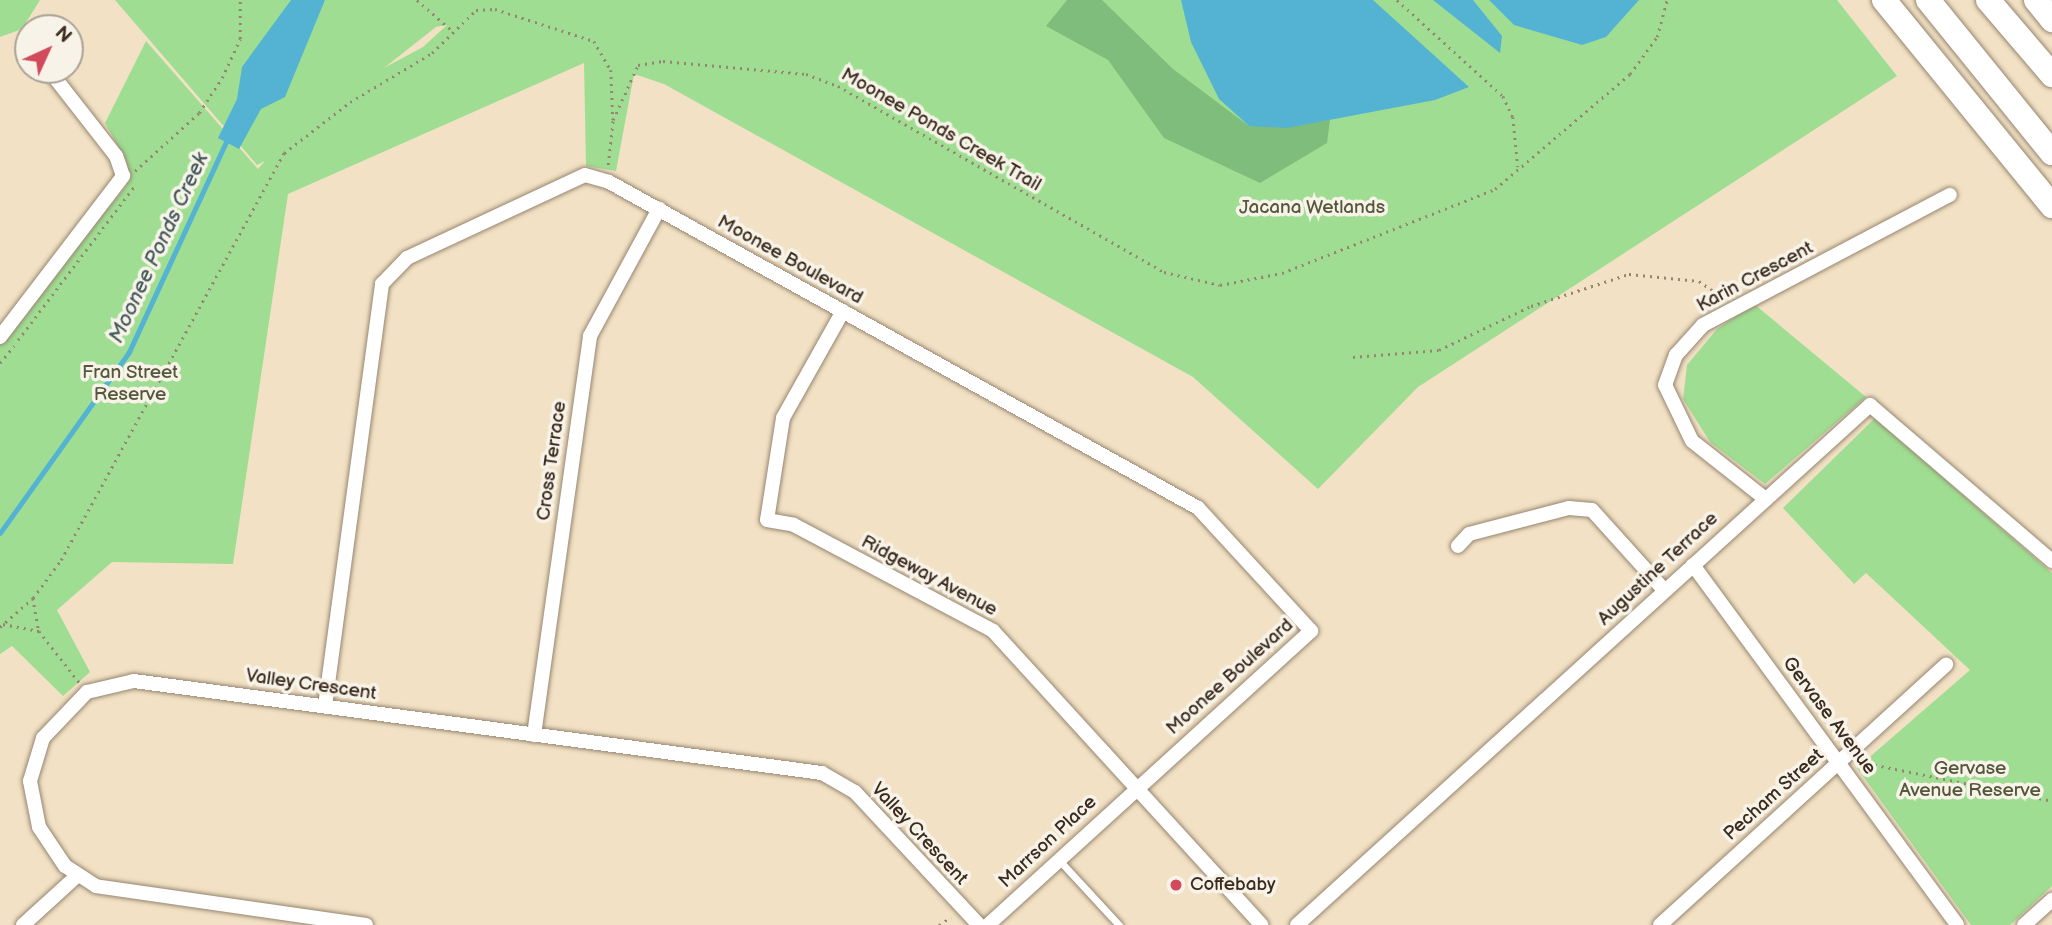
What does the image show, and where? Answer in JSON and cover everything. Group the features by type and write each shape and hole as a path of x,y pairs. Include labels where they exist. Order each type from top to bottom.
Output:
{"highway":[{"path":"1884,0 2052,206"},
{"path":"1928,0 2052,153"},
{"path":"1989,0 2052,75"},
{"path":"2036,0 2052,20"}],"street":[{"path":"0,337 123,176 116,156 60,84"},
{"name":"Moonee Boulevard","path":"325,706 382,284 407,258 585,175 659,209 1198,508 1311,631 1135,788"},
{"name":"Karin Crescent","path":"1763,497 1692,442 1665,385 1676,355 1703,325 1950,195"},
{"name":"Cross Terrace","path":"534,735 590,336 659,209"},
{"name":"Ridgeway Avenue","path":"843,311 783,418 767,520 794,526 993,631 1261,925"},
{"name":"Augustine Terrace","path":"1297,925 1693,565 1763,497 1870,405 2052,561"},
{"path":"1458,546 1469,534 1569,508 1592,510 1664,590"},
{"name":"Gervase Avenue","path":"1693,565 1957,925"},
{"name":"Pecham Street","path":"1660,925 1946,665"},
{"name":"Valley Crescent","path":"366,925 114,891 78,875 39,827 30,781 43,738 73,701 134,681 822,773 855,792 979,925"},
{"name":"Marrson Place","path":"988,925 1135,788"},
{"path":"23,925 78,875"},
{"path":"2024,925 2052,900"}],"lane":[{"path":"1058,859 1119,925"}],"path":[{"path":"0,363 132,194 136,184 130,176 199,113 240,39 240,0"},
{"path":"417,0 454,32"},
{"path":"1397,0 1503,96 1513,117 1518,168"},
{"name":"Moonee Ponds Creek Trail","path":"612,120 632,68 648,62 806,74 838,86 1164,272 1209,285 1282,273 1485,195 1630,74 1657,37 1667,0"},
{"path":"1,625 33,598 164,380 267,175 298,139 432,53 487,7 594,41 611,70 612,120 607,162"},
{"path":"1353,357 1438,350 1531,306 1629,274 1699,281 1737,307"},
{"path":"33,598 39,632 80,682"},
{"path":"1,625 39,632"},
{"path":"1858,761 2052,801"},
{"path":"939,925 951,917"}],"green space":[{"path":"0,0 40,0 31,14 14,14 14,32 0,37"},
{"name":"Jacana Wetlands","path":"115,0 1837,0 1897,76 1418,387 1318,489 1193,377 664,84 634,74 616,171 586,166 584,63 288,194 233,564 112,562 57,610 90,672 63,696 12,646 0,654 0,339 127,185 127,162 105,123 146,41 258,169 265,161 257,165","holes":["447,25 423,47 384,68 436,27"]},
{"path":"1067,0 1102,0 1173,69 1249,126 1330,120 1327,143 1260,183 1164,138 1108,60 1046,26"},
{"path":"1754,304 1866,397 1765,484 1710,442 1683,399 1687,365 1717,329"},
{"name":"Gervase Avenue Reserve","path":"1875,418 2052,573 2052,886 2010,925 1971,925 1857,768 1970,670 1866,573 1854,584 1783,508"}],"water":[{"path":"291,0 325,0 285,97 261,109 239,149 218,138 237,99 242,67"},
{"path":"1181,0 1373,0 1469,87 1435,100 1287,128 1249,126 1219,99 1191,42"},
{"path":"1433,0 1473,0 1502,36 1500,53"},
{"path":"1489,0 1639,0 1606,37 1582,45 1514,25"}],"waterway":[{"name":"Moonee Ponds Creek","path":"0,533 129,352 228,138"}],"place":[{"name":"Coffebaby","path":"1176,885"}],"park label":[{"name":"Fran Street Reserve","path":"130,384"}]}
